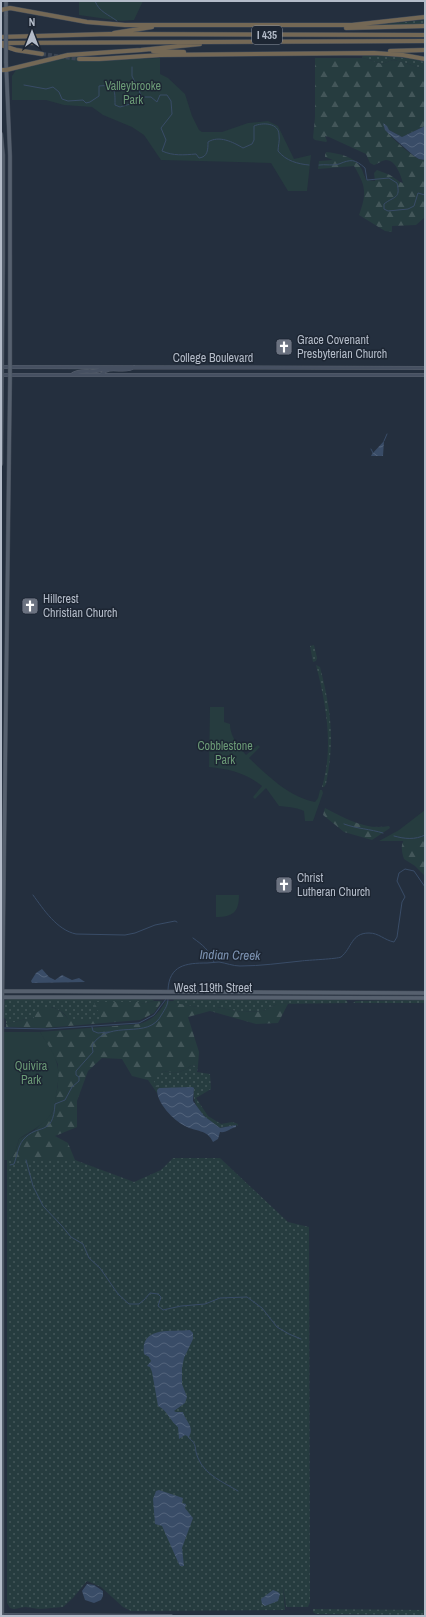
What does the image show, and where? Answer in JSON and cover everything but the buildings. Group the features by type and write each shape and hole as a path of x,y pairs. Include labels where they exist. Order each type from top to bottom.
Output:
{"highway":[{"path":"1,10 10,8 102,23 166,25 366,24 425,17"},
{"path":"109,34 120,31 166,25"},
{"path":"322,25 331,28 425,26"},
{"name":"I 435","path":"1,37 109,34 425,35"},
{"path":"1,70 68,54 141,50 222,41"},
{"name":"I 435","path":"1,44 222,41 425,41"},
{"path":"1,44 16,50 42,54"},
{"path":"141,50 224,54"},
{"path":"79,59 160,55 374,53 425,50"},
{"path":"374,53 402,55 425,59"}],"main road":[{"path":"6,1 6,70 10,156 10,374 2,991 2,1615 171,1616"},
{"path":"1,134 3,156 1,464"},
{"name":"College Boulevard","path":"2,367 425,368"},
{"path":"73,374 77,372 98,371 106,367"},
{"path":"102,374 107,370 131,370 134,367"},
{"name":"College Boulevard","path":"2,374 425,375"},
{"name":"West 119th Street","path":"2,991 425,993"},
{"name":"West 119th Street","path":"2,997 425,998"}],"green space":[{"path":"79,1 143,1 134,20 121,21 79,15"},
{"path":"425,20 425,24 376,26 376,25"},
{"name":"Valleybrooke Park","path":"80,56 79,61 160,58 160,74 168,78 185,94 192,116 199,130 202,132 222,132 248,123 268,121 278,126 294,159 311,155 307,191 288,191 271,163 161,160 144,135 132,127 103,115 92,107 64,105 46,100 12,100 12,76 16,70 51,61"},
{"path":"362,56 394,57 417,60 425,62 425,70 393,60 382,64 363,58"},
{"path":"315,58 363,58 382,64 393,60 425,70 425,126 402,137 384,127 389,135 405,149 419,159 425,160 425,217 416,225 392,226 392,232 385,231 359,215 364,190 361,179 354,166 318,169 319,161 333,160 325,157 326,152 346,156 355,161 361,168 366,180 375,181 374,173 377,170 390,175 403,183 398,169 390,161 384,160 374,165 370,163 366,154 329,137 325,136 326,142 315,140 313,138 315,117"},
{"path":"314,645 317,658 316,661 313,662 310,646"},
{"path":"316,665 320,667 327,697 331,739 329,768 324,787 322,787 328,757 328,741 323,695"},
{"name":"Cobblestone Park","path":"210,707 224,707 224,722 230,724 233,737 246,755 258,745 260,747 249,758 279,785 296,796 315,802 318,798 320,790 322,790 323,793 313,821 305,821 304,811 279,806 266,788 255,799 253,797 262,786 250,778 230,770 209,767"},
{"path":"325,808 356,823 372,827 389,826 390,828 372,840 344,832 323,815"},
{"path":"425,810 425,841 379,841 399,830"},
{"path":"425,824 425,876 415,866 404,859 402,846 409,834"},
{"path":"216,895 239,895 238,906 231,915 216,917"},
{"path":"8,999 152,999 154,1001 101,1013 102,1019 68,1019 59,1010 52,1007 33,1019 26,1019 6,1024 6,1019 4,1018 4,1001"},
{"path":"174,999 346,1000 348,1003 277,1004 263,1011 241,1012 217,1007 198,1007 173,1003"},
{"path":"425,1000 425,1003 353,1003 356,1001"},
{"path":"162,1001 154,1013 140,1020 45,1028 6,1027 6,1024 26,1019 33,1019 38,1011 45,1007 53,1007 63,1013 68,1019 101,1019 101,1013 96,1009 94,1002 139,1002 140,1004"},
{"path":"166,1001 174,1001 174,1003 198,1007 217,1007 241,1012 263,1011 277,1004 288,1004 278,1023 256,1024 210,1011 188,1017 199,1052 198,1066 191,1065 185,1070 178,1072 163,1071 153,1080 157,1086 155,1090 148,1080 132,1076 122,1059 102,1058 88,1071 77,1101 77,1127 55,1136 68,1143 75,1160 10,1160 15,1153 19,1139 35,1130 52,1113 58,1085 58,1064 40,1032 139,1024 155,1016"},
{"name":"Quivira Park","path":"3,1032 40,1032 51,1049 57,1062 58,1069 58,1085 52,1112 40,1125 19,1139 15,1153 10,1160 3,1160"},
{"path":"191,1065 198,1066 197,1072 210,1074 211,1089 196,1098 208,1116 221,1124 232,1122 238,1124 237,1126 220,1128 204,1116 195,1101 194,1088 159,1088 157,1093 153,1080 156,1076 163,1071 175,1072 185,1070"},
{"path":"173,1158 220,1158 288,1222 309,1227 310,1602 308,1607 286,1607 283,1586 285,1610 131,1611 123,1607 101,1587 87,1581 73,1598 63,1607 40,1609 25,1607 14,1609 10,1608 7,1603 7,1160 75,1160 134,1182 161,1170"},
{"path":"313,1609 425,1610 425,1615 316,1614 313,1612"}],"water":[{"path":"383,123 389,130 402,137 425,126 425,160 414,156 389,134 385,130"},
{"path":"384,441 383,456 371,456 372,454"},
{"path":"42,969 49,977 55,980 62,975 72,980 79,978 85,982 32,983 31,981 36,973"},
{"path":"159,1088 194,1088 193,1101 204,1116 220,1128 236,1125 236,1127 225,1132 220,1132 218,1139 213,1142 208,1135 180,1123 166,1111 158,1095 157,1090"},
{"path":"190,1330 193,1333 193,1339 184,1358 182,1368 182,1384 187,1397 185,1403 174,1411 183,1412 190,1427 191,1433 189,1437 185,1435 179,1439 178,1427 158,1406 152,1372 150,1367 147,1366 151,1361 149,1357 144,1354 144,1345 147,1339 158,1332"},
{"path":"159,1490 183,1498 182,1503 186,1504 185,1508 193,1518 182,1548 184,1566 180,1566 162,1526 155,1524 153,1499 156,1491"},
{"path":"87,1584 94,1585 103,1591 101,1600 94,1603 85,1600 82,1591"},
{"path":"273,1590 280,1594 278,1601 265,1606 262,1604 261,1599"}],"waterway":[{"path":"95,1 101,10 117,21"},
{"path":"132,67 132,76 142,97"},
{"path":"24,85 46,89 53,87 59,92 62,99 68,101 83,100 86,103 99,96 99,86 109,86 112,87 114,92 115,105 120,107 137,102 142,97 151,97 157,102 160,95 167,95 171,101 172,114 161,128 166,140 162,151 166,153 183,155 196,154 199,158 206,154 208,150 208,142 217,139 226,140 243,148 252,144 254,140 254,126 270,124 278,131 278,151 292,161 309,165"},
{"path":"319,165 337,165 347,161 356,161 365,168 367,180 389,178 397,183 397,195 384,204 384,209 388,211 408,209 414,206 418,193 425,195"},
{"path":"384,441 387,434"},
{"path":"371,449 373,453"},
{"path":"344,824 383,833"},
{"path":"394,836 402,838 417,838 425,835"},
{"name":"Indian Creek","path":"168,990 169,982 175,970 186,965 219,962 237,966 256,966 338,958 345,953 355,938 359,935 369,933 376,934 394,942 397,937 402,902 405,897 397,881 399,873 405,869 414,871 425,887"},
{"path":"33,895 46,913 57,924 69,932 76,934 125,935 135,933 155,925 175,921 177,922"},
{"path":"193,938 205,948 214,962"},
{"name":"Indian Creek","path":"4,1028 47,1029 139,1023 154,1015 166,999"},
{"path":"10,1165 14,1164 21,1142 34,1132 48,1126 54,1115 55,1104 65,1100 72,1087 79,1081 76,1071 93,1052 92,1045 100,1037 109,1032 148,1027 156,1022 162,1014 168,999"},
{"path":"92,1027 93,1031 98,1033 109,1032"},
{"path":"26,1160 33,1186 43,1206 71,1237 83,1244 89,1258 100,1268 118,1294 129,1304 139,1304 150,1293 158,1294 161,1297 158,1306 163,1310 181,1306 205,1304 220,1298 247,1297 262,1308 277,1327 301,1339"},
{"path":"188,1437 195,1445 198,1458 205,1469 215,1478 238,1491"}],"tunnel":[{"path":"42,54 79,59"}],"place":[{"name":"Grace Covenant Presbyterian Church","path":"284,347"},
{"name":"Hillcrest Christian Church","path":"30,606"},
{"name":"Christ Lutheran Church","path":"284,885"}]}
